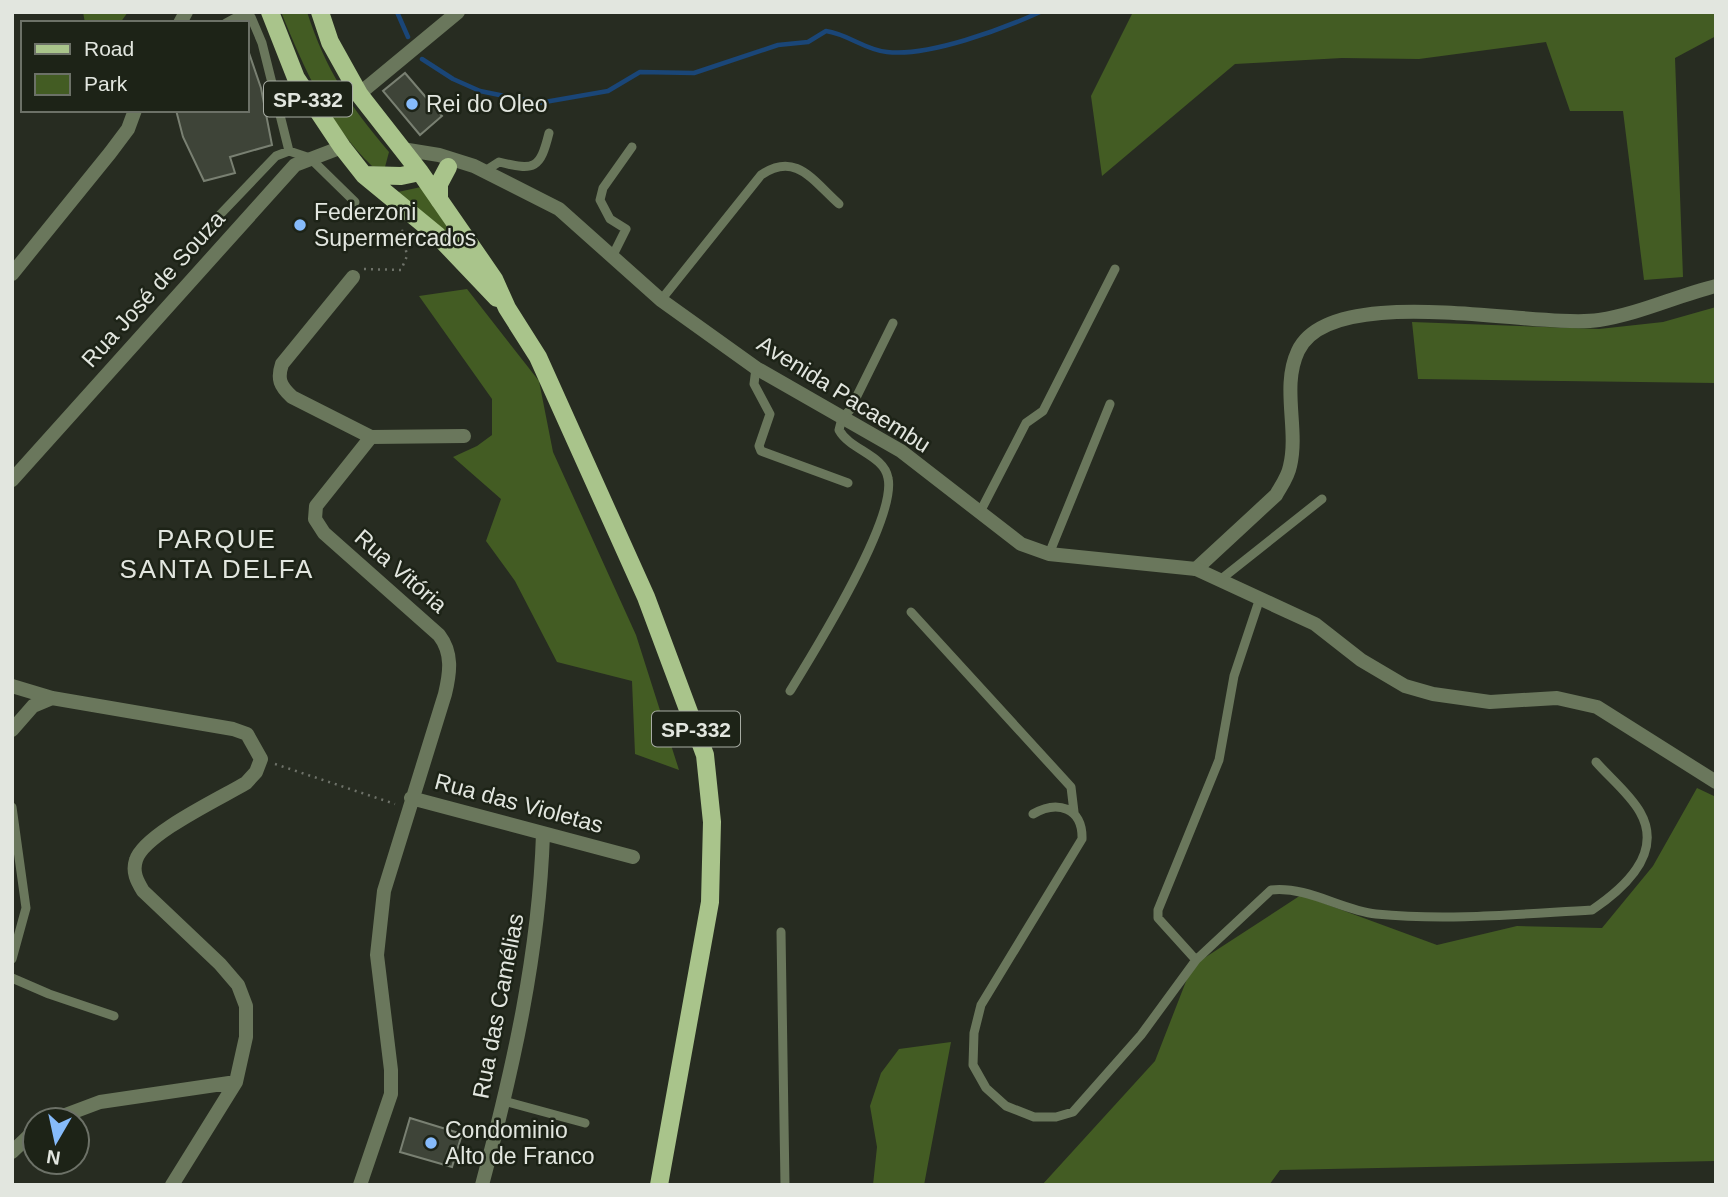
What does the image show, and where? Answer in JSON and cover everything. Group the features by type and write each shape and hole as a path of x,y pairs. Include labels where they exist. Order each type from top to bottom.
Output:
{"main road":[{"name":"SP-332","path":"270,12 296,78 364,175 437,235 507,308"},
{"name":"SP-332","path":"320,12 330,42 359,94 420,172 494,279 507,308 538,357 590,467 646,597 705,755 712,822 710,902 659,1185"},
{"path":"383,174 395,164 402,149"},
{"path":"439,200 439,184 448,167"},
{"path":"364,175 401,176 420,172"}],"street":[{"path":"359,94 458,12"},
{"path":"12,274 128,130 134,112"},
{"name":"Rua José de Souza","path":"14,474 295,165 342,147"},
{"name":"Avenida Pacaembu","path":"402,149 439,155 479,169 559,209 661,300 756,368 901,451 1021,544 1049,554 1196,569 1315,624 1361,660 1405,686 1433,694 1490,702 1557,698 1597,707 1716,782"},
{"path":"420,172 448,167 479,169"},
{"path":"354,277 282,364 279,379 282,388 292,397 371,437 464,436"},
{"path":"1196,569 1276,495 1284,480 1292,446 1291,378 1298,351 1311,333 1348,319 1407,310 1559,321 1597,320 1636,312 1716,286"},
{"name":"Rua Vitória","path":"371,437 316,506 315,519 324,533 439,635 448,650 449,677 445,694 410,803"},
{"path":"12,686 52,698 233,729 247,734 261,759 256,772 246,783 158,836 136,860 135,877 142,891 220,964 237,985 246,1006 246,1037 236,1082 172,1185"},
{"path":"12,730 33,706 52,698"},
{"name":"Rua das Violetas","path":"360,1185 391,1094 391,1070 377,955 379,924 384,891 410,803 633,858"},
{"name":"Rua das Camélias","path":"482,1185 504,1101 526,998 541,896 543,834"},
{"path":"89,1106 100,1102 236,1082"}],"lane":[{"path":"242,14 251,16 262,43 289,151"},
{"path":"479,169 499,162 525,169 535,166 544,154 549,133"},
{"path":"612,257 626,229 610,219 600,200 603,188 632,147"},
{"path":"212,223 276,156 289,151 310,158 355,202"},
{"path":"661,300 761,175 776,165 800,169 839,204"},
{"path":"979,514 1026,423 1043,411 1115,270"},
{"path":"790,691 828,630 859,570 889,496 888,475 877,461 844,439 839,430 842,418 850,411 893,323"},
{"path":"756,368 754,384 770,414 759,446 761,451 848,483"},
{"path":"1049,554 1111,404"},
{"path":"1220,580 1322,499"},
{"path":"1196,960 1158,918 1158,910 1219,761 1234,676 1260,598"},
{"path":"911,612 1071,787 1074,812 1082,826 1082,839 981,1005 974,1033 973,1065 986,1088 1006,1106 1034,1117 1056,1117 1073,1112 1141,1035 1196,960 1275,889 1324,898 1372,914 1408,916 1592,910 1614,895 1639,868 1648,840 1641,813 1597,762"},
{"path":"1032,814 1045,807 1057,805 1074,812"},
{"path":"12,807 26,908 12,959"},
{"path":"781,932 785,1185"},
{"path":"12,978 114,1016"},
{"path":"504,1101 585,1123"}],"path":[{"path":"354,277 363,269 401,270 407,256 396,201"},
{"path":"261,759 410,803"}],"green space":[{"path":"83,12 128,12 121,21 85,21"},
{"path":"281,12 307,12 322,52 340,86 389,152 385,167 372,166 342,132 308,75"},
{"path":"1133,12 1716,12 1716,36 1675,58 1683,277 1644,280 1623,111 1570,111 1546,42 1419,59 1342,58 1235,64 1102,176 1091,96"},
{"path":"421,187 463,250 398,192"},
{"path":"467,289 539,381 553,452 636,635 679,770 635,754 632,681 557,662 515,581 486,541 501,499 453,457 477,446 492,435 492,399 419,296"},
{"path":"1716,307 1716,383 1418,379 1412,322 1599,329 1663,322"},
{"path":"1697,788 1716,797 1716,1161 1280,1170 1269,1185 1042,1185 1155,1061 1192,966 1301,895 1437,945 1517,926 1602,928 1653,866"},
{"path":"951,1042 924,1185 873,1185 877,1147 870,1106 881,1073 899,1049"}],"building":[{"path":"249,53 261,88 272,145 230,157 235,173 204,181 183,137 177,112 248,112"},
{"name":"Rei do Oleo","path":"405,73 442,116 420,135 383,91"},
{"name":"Condominio Alto de Franco","path":"410,1118 462,1134 452,1167 400,1152"}],"waterway":[{"path":"397,12 408,37"},
{"path":"422,59 453,79 480,91 539,103 608,91 640,72 694,73 778,45 808,42 826,31 879,51 904,52 965,40 1040,12"}],"place":[{"name":"Rei do Oleo","path":"412,104"},
{"name":"Federzoni Supermercados","path":"300,225"},
{"name":"Condominio Alto de Franco","path":"431,1143"}],"district":[{"name":"PARQUE SANTA DELFA","path":"217,554"}]}
